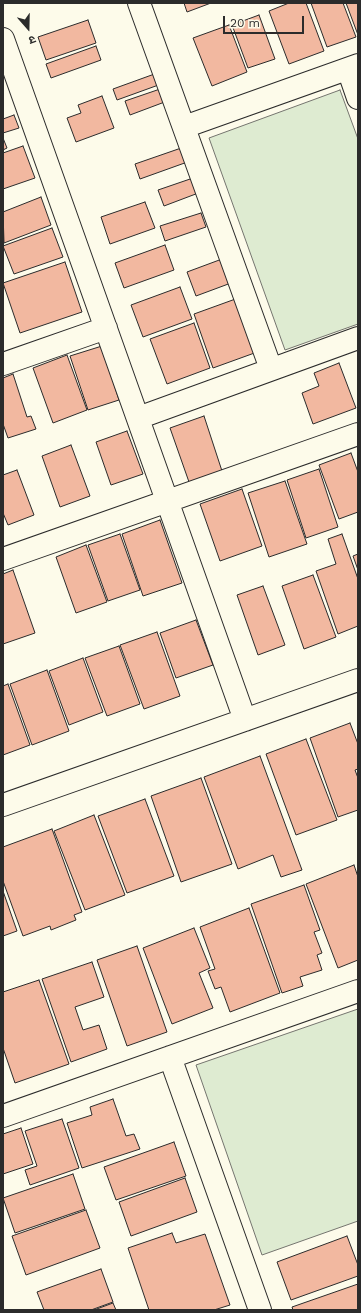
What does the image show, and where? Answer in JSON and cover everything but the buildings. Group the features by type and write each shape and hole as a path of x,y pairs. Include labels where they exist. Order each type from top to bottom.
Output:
{"street":[{"path":"139,3 271,369"},
{"path":"3,39 245,720"},
{"path":"184,127 353,67 358,98"},
{"path":"3,364 106,328"},
{"path":"138,418 358,338"},
{"path":"3,559 358,434"},
{"path":"3,805 358,680"},
{"path":"3,1116 358,991"},
{"path":"170,1057 260,1310"}],"green space":[{"path":"340,90 358,139 358,324 285,350 209,138"},
{"path":"358,1009 358,1221 262,1255 196,1065"}]}
